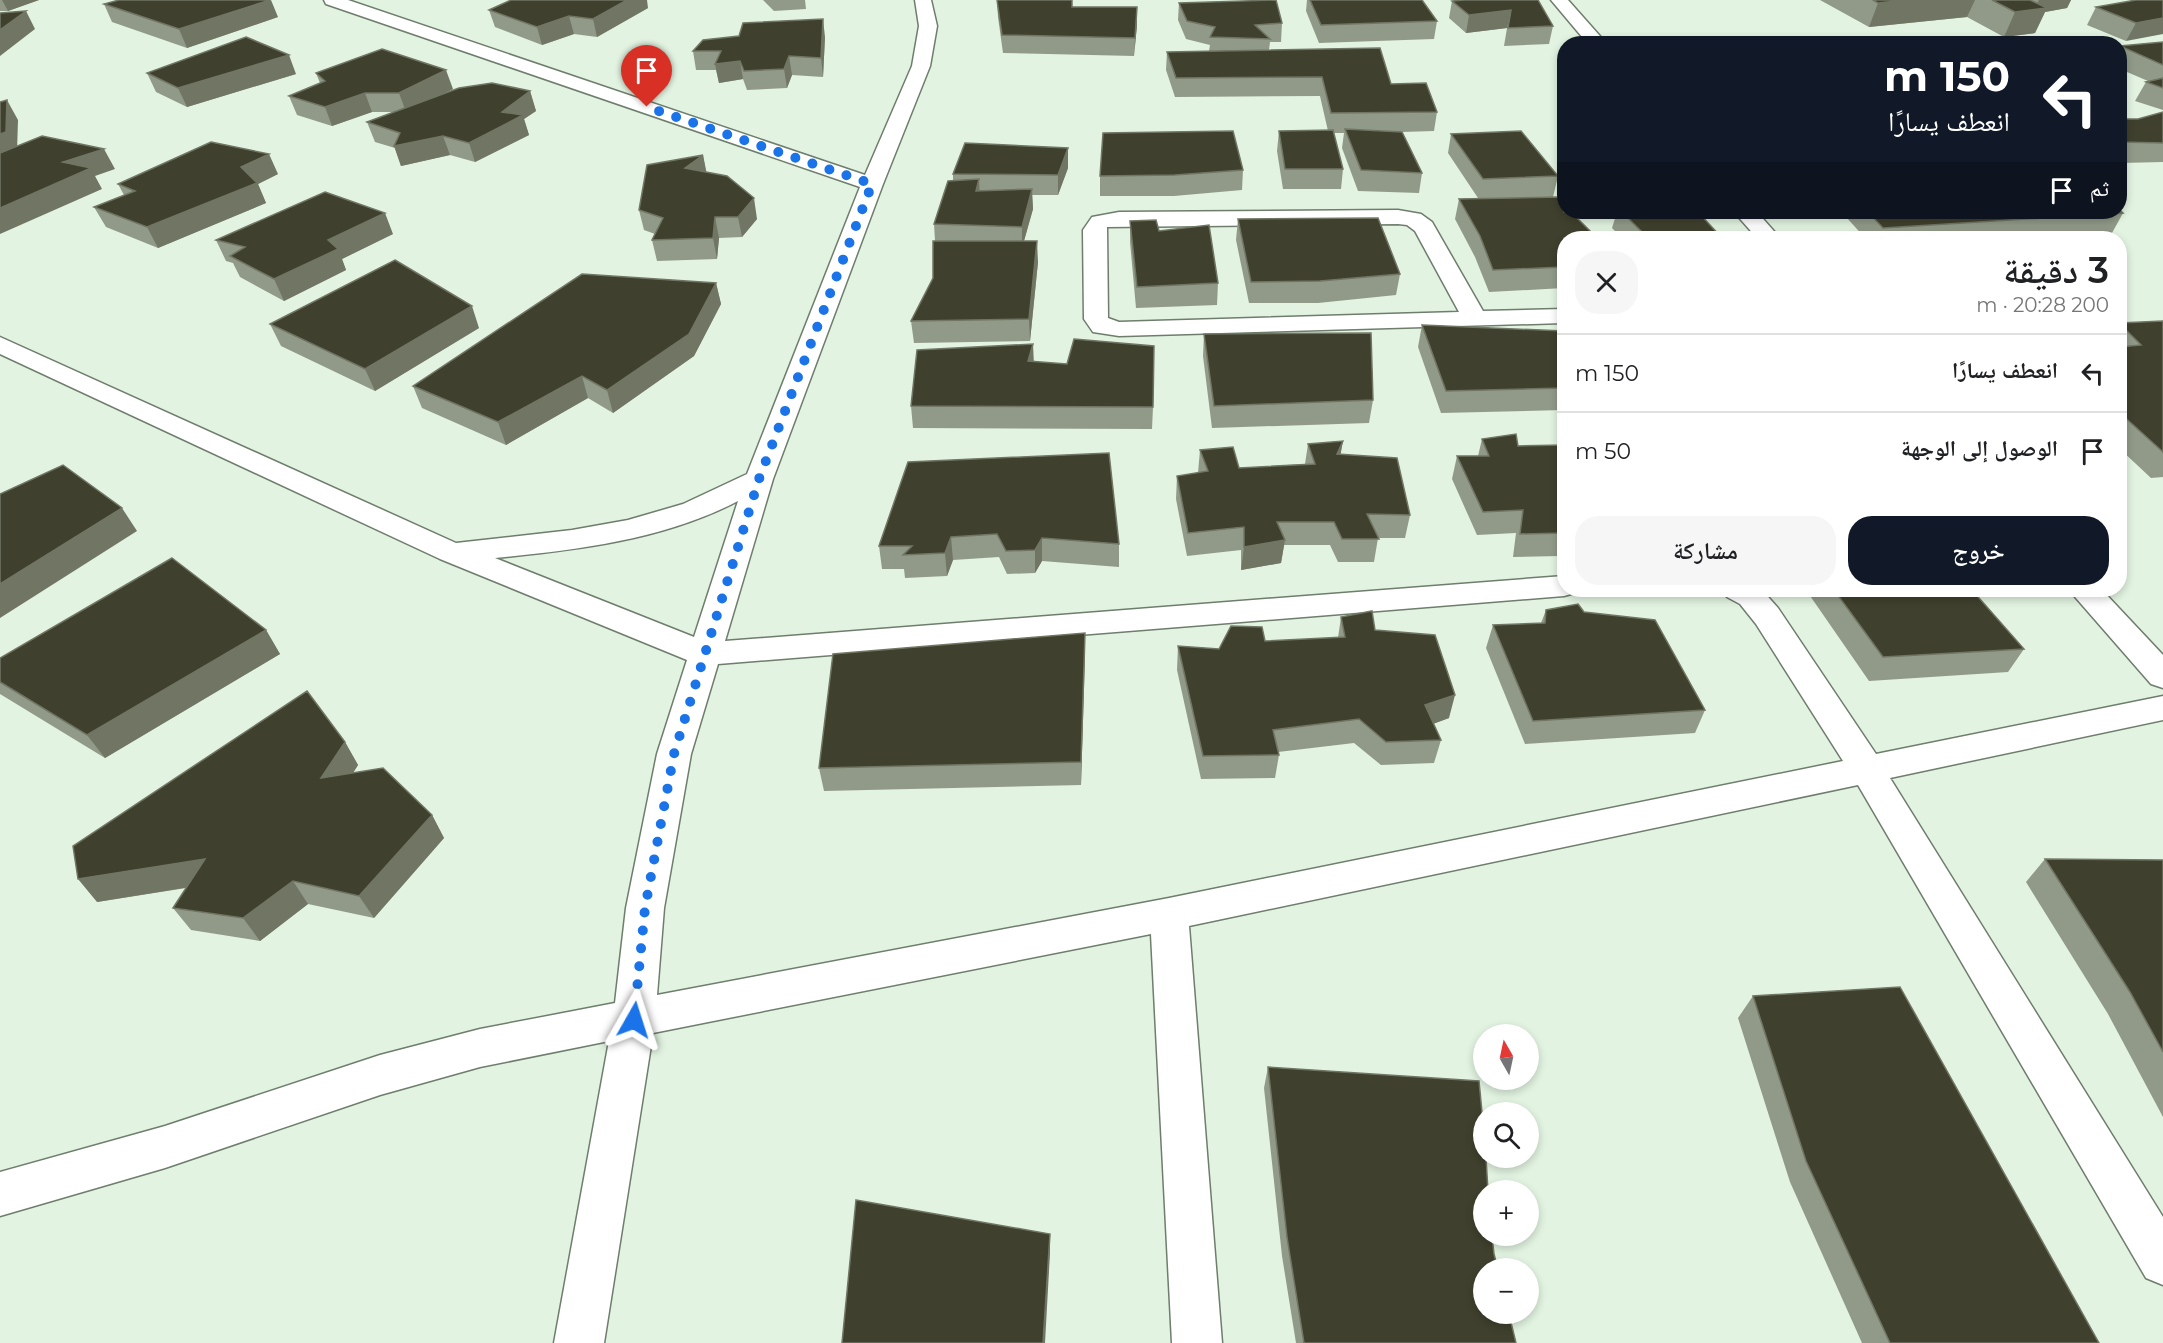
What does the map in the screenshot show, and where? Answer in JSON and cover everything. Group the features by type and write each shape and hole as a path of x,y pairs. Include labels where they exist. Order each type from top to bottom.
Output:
{"street":[{"path":"332,0 872,184"},
{"path":"579,1343 634,1020 645,908 674,754 759,479 872,184 921,66 928,27 923,0"},
{"path":"1559,0 1591,36"},
{"path":"1475,318 1424,227 1413,219 1398,217 1119,219 1100,222 1094,230 1096,319 1102,327 1119,329 1557,316"},
{"path":"1751,219 1763,231"},
{"path":"0,345 451,552 704,654 1557,587"},
{"path":"451,552 569,542 625,531 686,514 759,479"},
{"path":"1751,597 1767,616 1866,768 2163,1261"},
{"path":"2091,597 2163,676"},
{"path":"0,1194 165,1147 403,1069 480,1048 634,1020 1169,914 2163,708"},
{"path":"1169,914 1197,1343"}],"building":[{"path":"119,0 270,0 179,29 104,4"},
{"path":"511,0 627,0 593,19 569,16 537,27 489,10"},
{"path":"997,0 1072,0 1072,7 1137,7 1135,38 1002,35"},
{"path":"1276,0 1282,23 1255,25 1270,39 1210,37 1215,27 1187,21 1179,3"},
{"path":"1310,0 1422,0 1437,21 1321,25"},
{"path":"1538,0 1553,26 1508,28 1511,10 1469,15 1452,1"},
{"path":"1873,0 1905,0 1878,3"},
{"path":"1992,0 2030,0 2047,8 2015,12"},
{"path":"2136,0 2163,0 2163,18 2136,23 2096,7"},
{"path":"26,11 0,30 0,13"},
{"path":"823,19 821,58 789,56 784,69 744,71 740,61 715,64 721,51 693,51 703,40 739,36 743,23"},
{"path":"246,37 289,55 178,88 147,73"},
{"path":"2163,42 2163,65 2127,49 2127,45"},
{"path":"1380,48 1391,84 1426,83 1437,112 1331,113 1322,77 1176,78 1167,52"},
{"path":"382,49 446,70 399,93 365,93 325,107 289,96 325,81 316,73"},
{"path":"2163,78 2163,88 2146,82"},
{"path":"492,83 530,91 502,112 523,115 469,143 443,136 394,146 400,133 367,122 459,88"},
{"path":"7,100 6,132 0,134 0,102"},
{"path":"2163,112 2163,143 2127,142 2127,119 2138,119"},
{"path":"1345,129 1402,132 1422,173 1361,170"},
{"path":"1333,130 1343,169 1285,169 1279,131"},
{"path":"1233,131 1243,170 1175,175 1100,176 1103,133"},
{"path":"1521,131 1557,176 1483,179 1451,134"},
{"path":"42,136 104,149 63,162 91,168 0,208 0,153"},
{"path":"211,142 269,154 241,167 257,183 147,227 94,207 135,191 118,184"},
{"path":"965,143 1068,148 1058,175 953,174"},
{"path":"703,155 685,168 727,176 754,198 738,217 715,217 713,238 652,240 663,218 639,210 647,165"},
{"path":"979,179 976,191 1032,189 1022,227 934,224 948,181"},
{"path":"325,192 385,213 328,240 338,249 274,279 230,256 245,247 216,240"},
{"path":"1557,197 1557,219 1578,219 1590,231 1557,231 1557,267 1493,270 1480,236 1459,199"},
{"path":"1378,218 1400,274 1320,281 1251,282 1238,219"},
{"path":"1629,219 1704,219 1716,231 1641,231"},
{"path":"1875,219 2027,219 1883,228"},
{"path":"1156,220 1159,231 1209,225 1218,283 1137,287 1130,221"},
{"path":"933,241 1037,241 1029,319 911,321 933,278"},
{"path":"395,260 472,306 365,369 270,324"},
{"path":"582,274 716,283 689,334 607,390 582,376 498,422 413,386"},
{"path":"2163,321 2163,452 2127,419 2127,346 2141,345 2127,331 2127,323"},
{"path":"1422,325 1557,331 1557,388 1446,391"},
{"path":"1371,333 1373,400 1214,406 1204,334"},
{"path":"1074,339 1154,346 1153,407 911,406 917,350 1033,344 1028,361 1067,364"},
{"path":"1516,434 1518,446 1557,445 1557,533 1520,534 1523,510 1483,512 1457,456 1489,456 1482,439"},
{"path":"1343,441 1337,454 1397,458 1410,515 1367,514 1379,539 1342,539 1334,522 1277,522 1285,540 1244,547 1244,527 1188,533 1177,476 1208,471 1200,450 1233,447 1239,468 1315,464 1308,444"},
{"path":"1109,453 1119,544 1042,538 1035,550 1006,551 997,534 951,537 945,553 903,555 912,546 879,546 908,462"},
{"path":"63,465 122,508 0,584 0,494"},
{"path":"172,558 266,630 87,735 0,682 0,658"},
{"path":"1839,597 1978,597 2024,649 1883,657"},
{"path":"1578,604 1584,612 1655,620 1705,710 1533,721 1493,625 1545,623 1546,610"},
{"path":"1372,611 1375,630 1435,635 1455,695 1425,705 1441,740 1386,742 1359,719 1273,730 1279,755 1203,756 1178,646 1219,649 1231,626 1262,627 1265,641 1345,637 1341,617"},
{"path":"1085,633 1081,762 819,768 833,654"},
{"path":"307,691 345,742 321,778 383,768 432,815 359,896 293,881 243,918 173,908 205,859 78,879 73,846"},
{"path":"2045,859 2163,860 2163,1052 2130,992"},
{"path":"1900,987 2099,1343 1890,1343 1806,1161 1753,996"},
{"path":"1268,1067 1473,1081 1473,1090 1480,1090 1481,1102 1473,1102 1473,1168 1487,1168 1487,1180 1473,1180 1473,1246 1493,1246 1495,1258 1473,1258 1473,1324 1511,1324 1516,1343 1304,1343 1287,1237"},
{"path":"856,1200 1050,1234 1043,1343 842,1343"}],"route":[{"path":"634,1020 645,908 674,754 759,479 872,184 647,107"}]}
